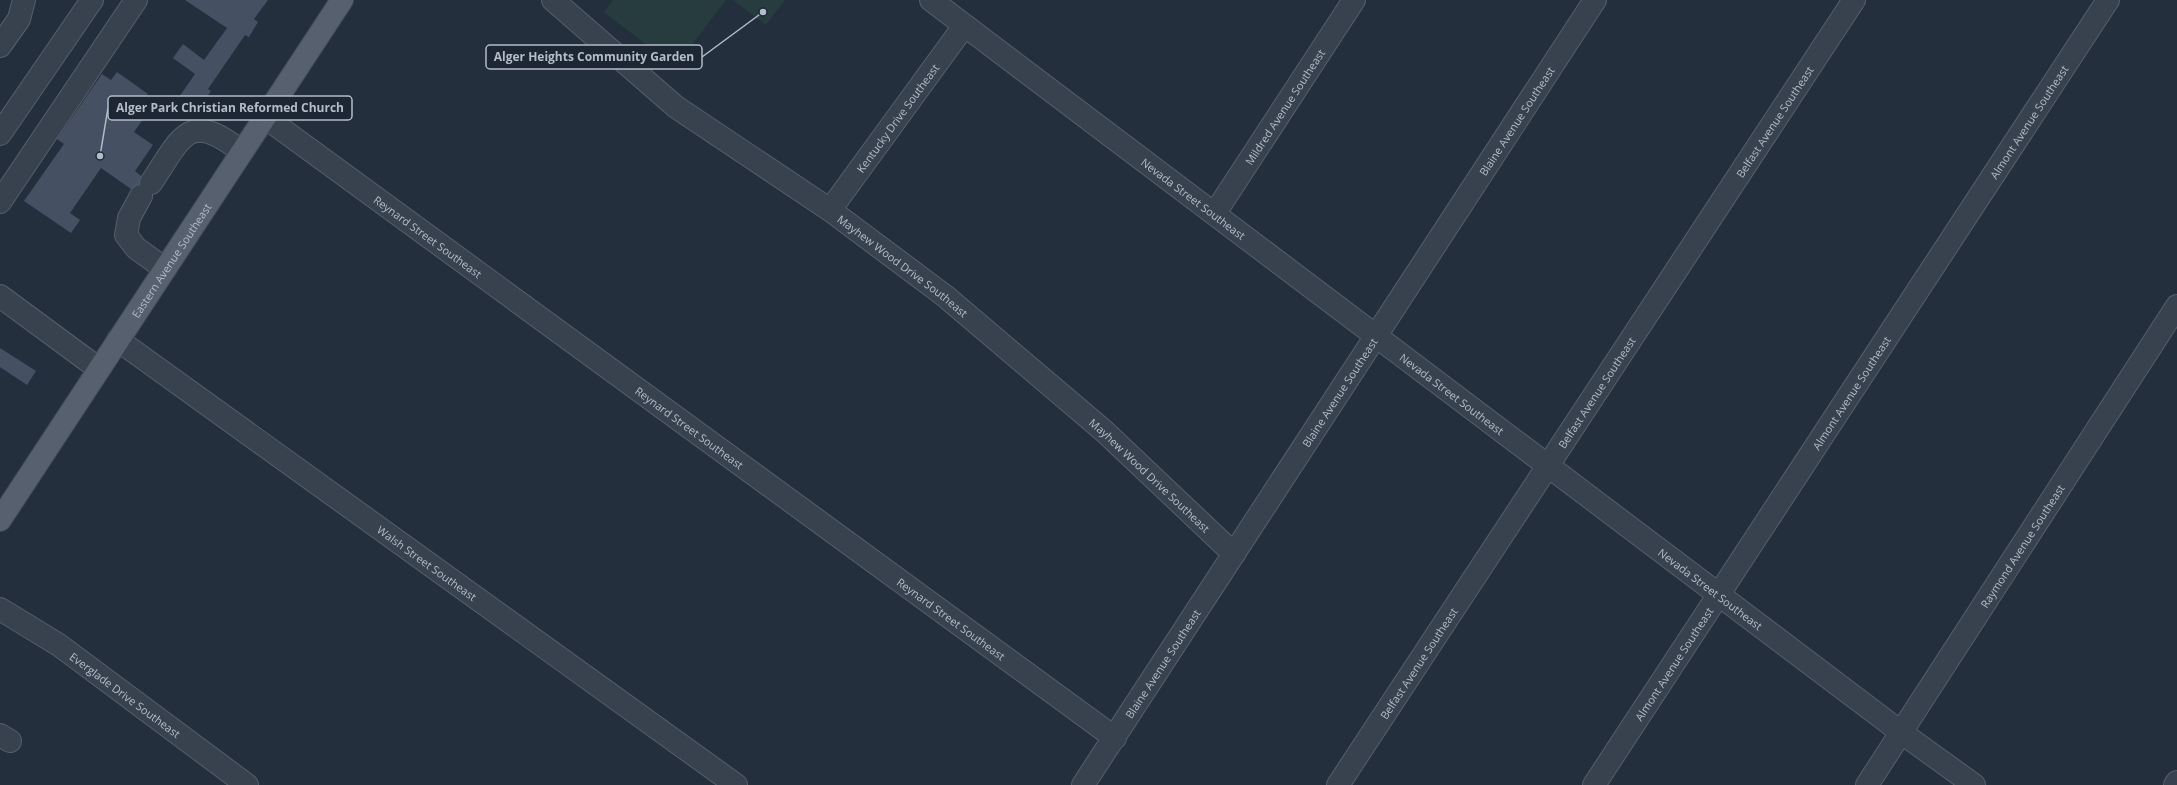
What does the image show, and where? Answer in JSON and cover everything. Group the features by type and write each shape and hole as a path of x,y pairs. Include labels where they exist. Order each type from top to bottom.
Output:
{"main road":[{"name":"Eastern Avenue Southeast","path":"0,520 342,0"}],"street":[{"path":"0,46 19,19 24,0"},
{"path":"0,134 92,0"},
{"path":"0,202 136,0"},
{"name":"Mayhew Wood Drive Southeast","path":"553,0 676,107 830,210 945,296 1014,353 1060,396 1104,431 1234,554"},
{"name":"Nevada Street Southeast","path":"932,0 964,26 1215,213 1547,466 1902,733 1974,785"},
{"name":"Mildred Avenue Southeast","path":"1215,213 1354,0"},
{"name":"Blaine Avenue Southeast","path":"1083,785 1595,0"},
{"name":"Belfast Avenue Southeast","path":"1338,785 1854,0"},
{"name":"Almont Avenue Southeast","path":"1594,785 2108,0"},
{"name":"Kentucky Drive Southeast","path":"830,210 964,26"},
{"name":"Reynard Street Southeast","path":"265,117 1115,738"},
{"path":"165,269 136,248 126,235 129,218 146,189 181,140 192,131 203,129 224,137 242,152"},
{"path":"0,296 99,370"},
{"name":"Raymond Avenue Southeast","path":"1867,785 2177,306"},
{"name":"Walsh Street Southeast","path":"118,340 736,785"},
{"name":"Everglade Drive Southeast","path":"0,609 59,645 247,785"}],"green space":[{"path":"613,0 726,0 675,67 604,12"},
{"path":"733,0 785,0 766,25"}],"building":[{"path":"185,0 268,0 254,19 258,22 249,37 245,35 208,89 211,91 194,116 175,103 195,74 173,58 183,44 204,60 227,28"},
{"path":"117,72 148,94 143,100 152,106 134,132 153,145 135,171 141,176 139,184 131,189 101,168 70,213 80,220 71,233 24,201 64,144 57,139 102,74 111,80"},
{"path":"0,348 36,371 27,385 0,367"}],"place":[{"name":"Alger Heights Community Garden","path":"763,12"},
{"name":"Alger Park Christian Reformed Church","path":"100,156"}]}
